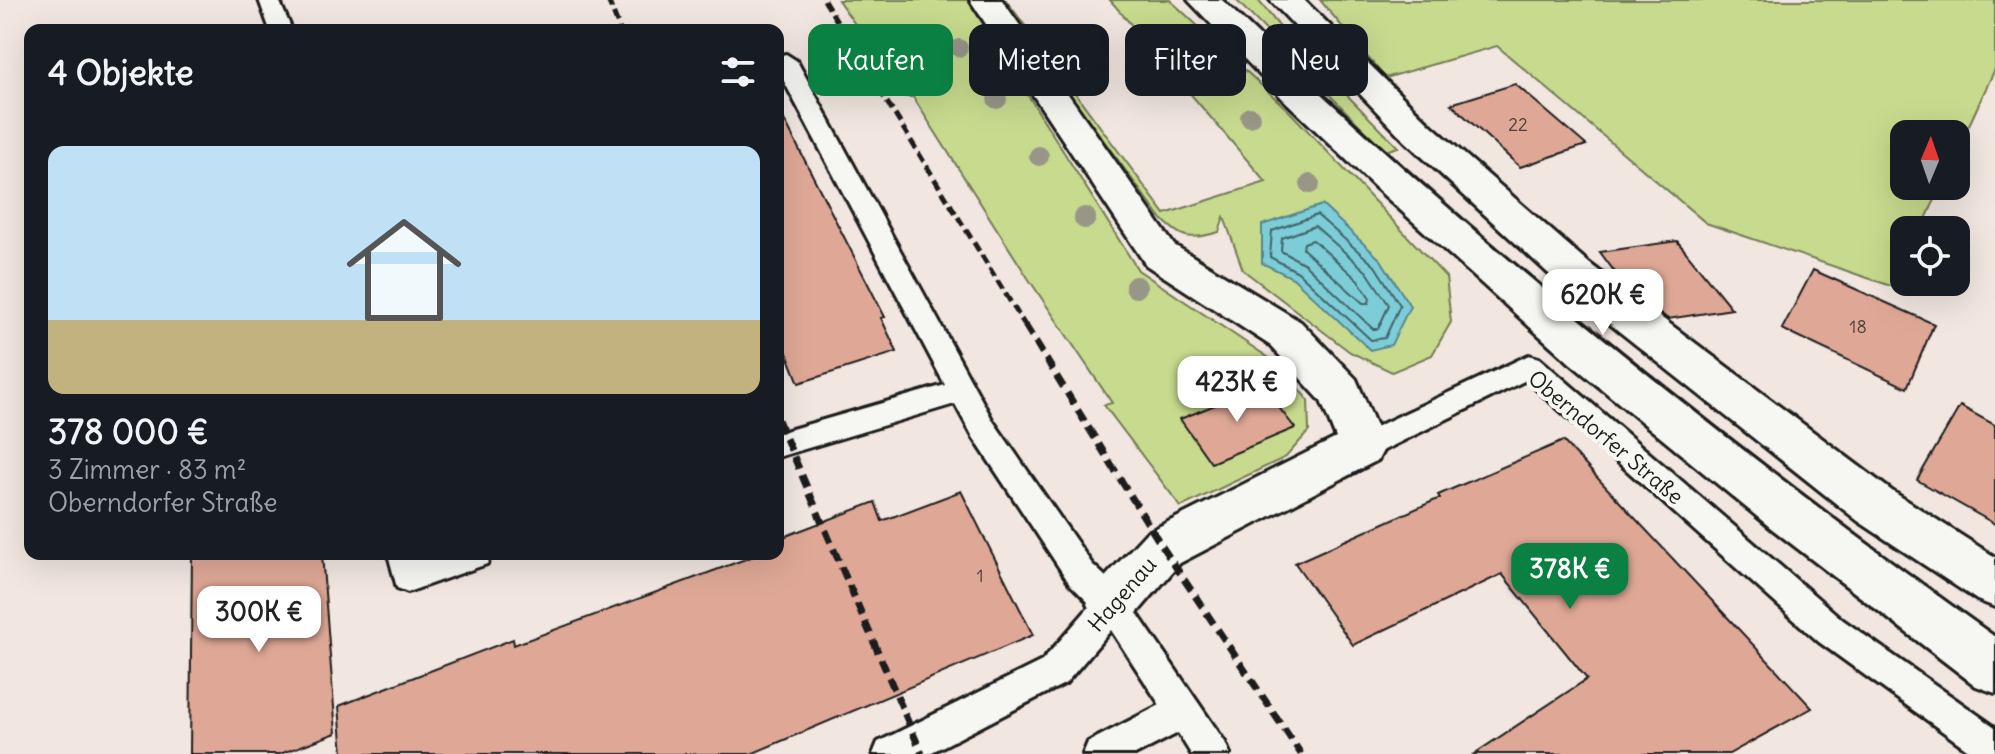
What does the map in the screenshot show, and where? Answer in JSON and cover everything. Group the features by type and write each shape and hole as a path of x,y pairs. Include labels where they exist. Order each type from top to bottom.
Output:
{"street":[{"path":"986,0 1160,255 1286,334 1340,392 1362,447"},
{"path":"1204,0 1358,151 1588,352 1851,564 1995,668"},
{"path":"1286,0 1418,133 1576,275 1875,506 1995,584"},
{"name":"Hagenau","path":"1113,604 1163,548 1362,447"}],"lane":[{"path":"269,0 279,24"},
{"path":"784,62 983,429 1081,574 1113,604 1212,754"},
{"name":"Oberndorfer Straße","path":"1362,447 1529,366 1831,631 1995,748"},
{"path":"784,443 963,391"},
{"path":"405,560 408,578 459,560"},
{"name":"Hagenau","path":"891,754 1054,672 1113,604"},
{"path":"1101,754 1183,712"}],"green space":[{"path":"838,0 968,0 983,24 969,24 969,96 1028,96 1138,270 1278,364 1308,400 1309,431 1286,457 1181,507 1104,405 1112,403 913,97 905,96 953,96 953,24 855,24"},
{"path":"1001,0 1006,0 1024,24 1019,24"},
{"path":"1110,0 1170,0 1196,24 1131,24"},
{"path":"1236,0 1258,0 1277,24 1262,26"},
{"path":"1320,0 1995,0 1995,69 1970,123 1970,120 1890,120 1890,200 1935,200 1927,216 1890,216 1890,286 1706,223 1497,46 1385,78 1368,58 1368,24 1340,24"},
{"path":"1246,71 1262,86 1262,96 1273,96 1291,113 1446,277 1451,322 1432,355 1392,372 1350,352 1243,270 1224,217 1219,232 1193,237 1180,234 1159,216 1071,96 1077,96 1165,214 1266,182 1192,96 1246,96"},
{"path":"1331,96 1348,96 1398,147 1385,151"}],"water":[{"path":"1322,205 1381,260 1410,306 1391,345 1370,350 1293,278 1262,263 1262,225"}],"building":[{"path":"1515,84 1586,145 1520,167 1451,104"},
{"path":"784,120 885,317 881,318 897,352 799,383 784,345"},
{"path":"1677,241 1732,309 1668,319 1626,287 1600,252"},
{"path":"1813,270 1934,324 1907,388 1782,329"},
{"path":"1262,386 1295,428 1211,463 1180,419"},
{"path":"1960,406 1995,425 1995,524 1917,480"},
{"path":"1563,441 1812,708 1729,754 1474,754 1587,679 1502,574 1353,645 1295,563 1440,498 1438,495"},
{"path":"961,491 1033,635 751,754 343,754 339,706 513,639 514,645 743,560 784,560 784,537 875,502 882,521"},
{"path":"192,560 322,560 336,733 280,754 190,754"}],"railway":[{"path":"608,0 618,24"},
{"path":"824,0 1026,327"},
{"path":"1025,325 1163,548 1301,754"},
{"path":"784,434 922,754"}]}
